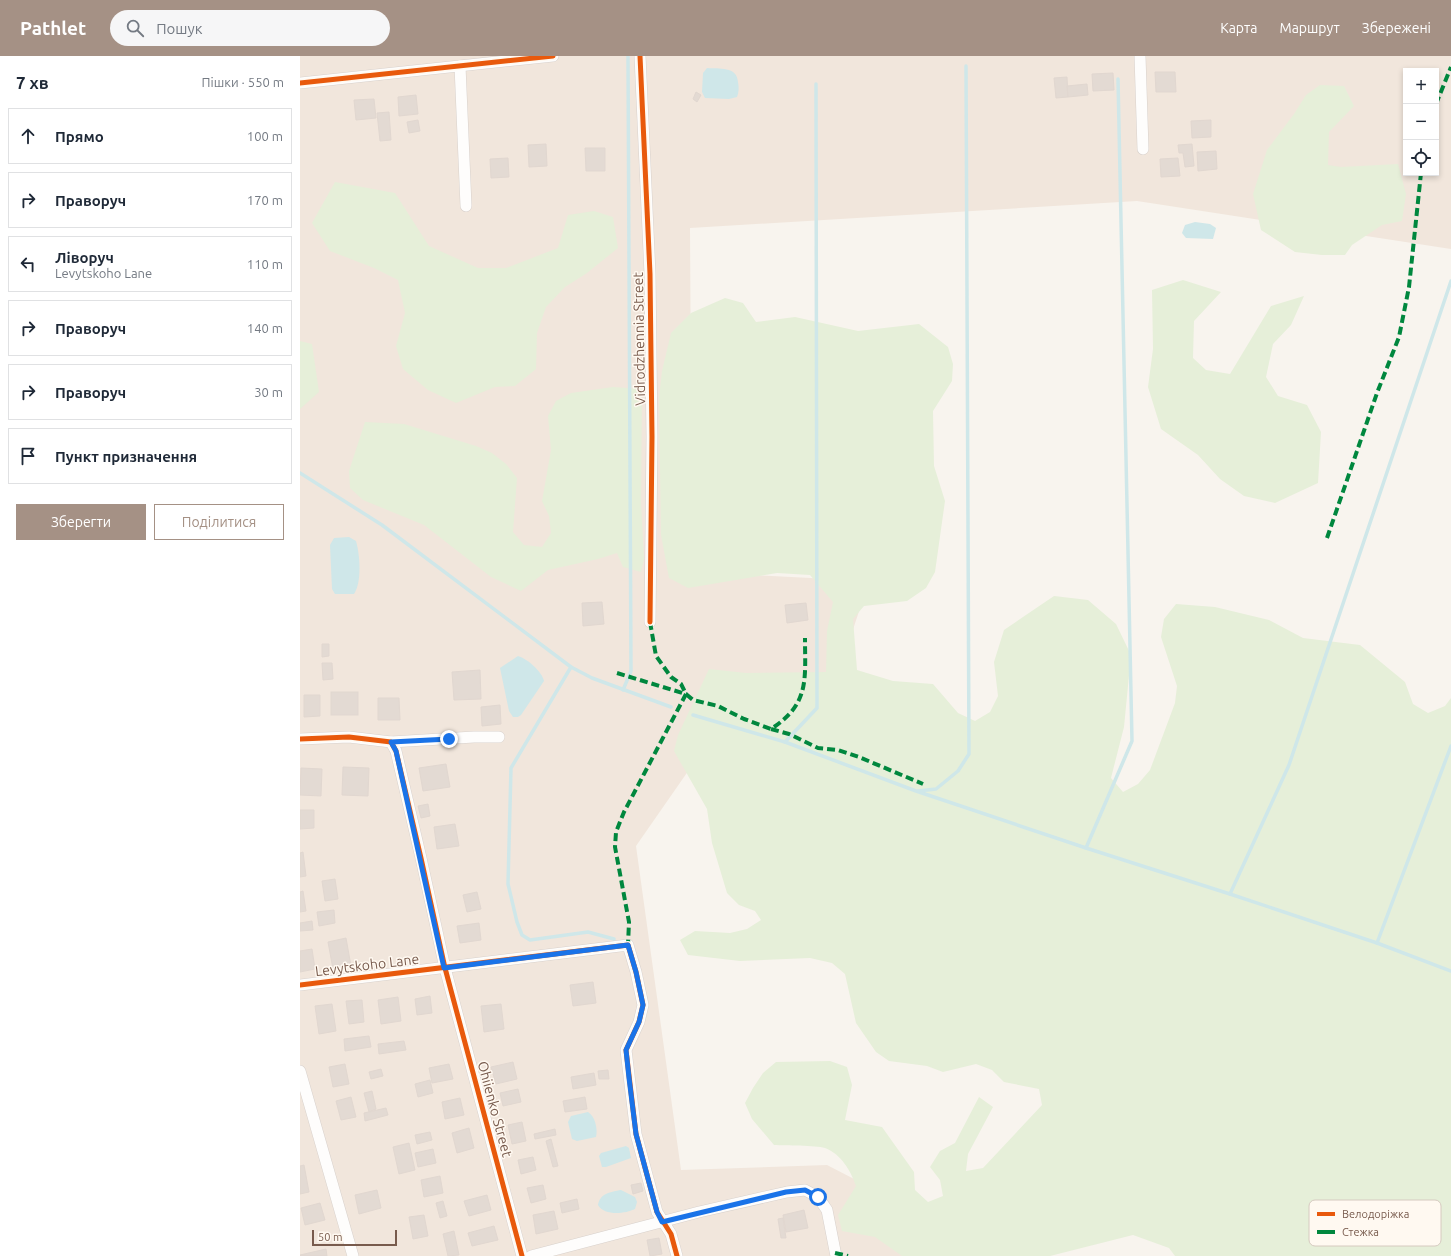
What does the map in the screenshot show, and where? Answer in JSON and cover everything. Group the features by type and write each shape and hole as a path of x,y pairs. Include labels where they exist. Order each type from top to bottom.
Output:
{"street":[{"path":"300,83 553,56"},
{"name":"Vidrodzhennia Street","path":"640,56 650,274 652,437 650,622"},
{"path":"1140,56 1143,149"},
{"path":"460,66 466,206"},
{"path":"300,739 349,737 391,742 499,737"},
{"name":"Ohiienko Street","path":"391,742 396,751 444,968 522,1256"},
{"name":"Levytskoho Lane","path":"300,985 628,945 636,972 643,1005 639,1022 626,1050 629,1078 636,1134 657,1212 662,1222"},
{"path":"300,1071 352,1256"},
{"path":"531,1256 786,1192 805,1190 818,1197 827,1210 836,1256"},
{"path":"662,1222 671,1234 677,1256"}],"shaded area":[{"path":"300,56 1451,56 1451,249 1137,201 690,228 692,572 869,581 801,787 700,754 636,846 681,1170 827,1165 1003,1256 300,1256"}],"green space":[{"path":"1320,85 1344,86 1354,106 1329,132 1328,165 1341,167 1398,164 1406,194 1402,221 1382,225 1352,245 1345,255 1322,255 1295,252 1261,230 1253,194 1267,150 1294,114 1306,95"},
{"path":"335,182 395,193 429,246 478,268 506,268 558,248 568,215 594,211 613,217 618,248 587,273 565,287 546,307 537,333 536,369 515,386 495,387 456,403 428,390 403,369 396,346 405,313 398,280 374,268 330,251 312,223"},
{"path":"1183,280 1221,292 1194,321 1193,358 1206,370 1230,374 1271,306 1304,296 1291,325 1273,344 1266,377 1278,396 1307,405 1321,432 1318,483 1275,503 1244,496 1220,479 1198,455 1161,429 1148,387 1153,349 1152,290"},
{"path":"725,298 743,303 756,322 795,317 858,331 919,324 948,347 953,364 952,381 933,411 934,466 945,501 935,572 926,588 907,601 864,606 853,619 857,670 893,681 933,684 958,713 975,721 990,712 998,696 994,662 1004,630 1054,596 1088,600 1116,624 1131,655 1124,727 1111,778 1123,792 1138,784 1150,770 1175,703 1177,686 1161,637 1164,619 1176,604 1215,607 1269,620 1303,638 1360,645 1405,682 1413,704 1428,713 1445,706 1451,698 1451,1256 1175,1256 1169,1248 1133,1235 1050,1256 902,1256 875,1237 842,1231 838,1215 856,1186 845,1164 836,1154 825,1148 774,1145 752,1119 745,1103 763,1073 776,1062 830,1061 847,1067 852,1085 845,1120 882,1127 914,1172 915,1190 928,1202 943,1196 940,1180 930,1167 940,1151 955,1143 979,1097 993,1107 968,1154 966,1171 983,1168 1042,1105 1039,1089 1004,1082 992,1070 976,1064 943,1072 927,1066 889,1061 876,1052 856,1023 845,974 832,963 810,958 740,961 688,955 680,940 695,931 730,933 747,929 761,920 755,911 739,905 727,893 712,843 707,809 674,751 678,735 709,669 746,673 826,672 827,631 833,602 810,575 777,573 688,588 669,578 661,535 659,397 662,371 671,333 691,313"},
{"path":"300,341 312,344 319,392 300,409"},
{"path":"613,387 642,389 641,503 644,559 641,572 623,567 617,553 598,559 548,570 521,591 491,577 424,525 363,500 350,488 349,471 365,422 404,424 476,446 492,453 506,464 517,478 513,532 524,545 542,547 551,533 549,516 542,501 551,450 548,416 556,401 571,393"}],"water":[{"path":"707,68 727,69 734,73 737,77 739,86 737,97 729,99 705,98 702,92 703,73"},
{"path":"1195,222 1210,224 1216,228 1213,239 1186,238 1182,233 1185,225"},
{"path":"349,537 356,541 357,547 360,568 357,589 354,594 335,594 332,589 330,545 334,538"},
{"path":"518,656 534,666 543,677 544,681 521,715 518,717 513,717 509,711 500,668"},
{"path":"588,1112 592,1116 595,1123 597,1130 596,1137 577,1141 572,1139 568,1122 571,1116"},
{"path":"626,1146 629,1148 631,1158 602,1167 599,1156 601,1153"},
{"path":"621,1190 635,1197 637,1202 635,1209 615,1213 601,1209 598,1205 601,1198 610,1192"}],"building":[{"path":"1155,72 1175,72 1176,92 1156,92"},
{"path":"1113,73 1114,90 1093,91 1092,74"},
{"path":"1067,77 1068,97 1056,98 1054,78"},
{"path":"1087,84 1088,95 1068,97 1067,86"},
{"path":"696,92 701,95 697,102 693,99"},
{"path":"416,95 418,114 399,116 398,97"},
{"path":"374,99 376,118 356,120 354,100"},
{"path":"389,112 391,140 380,141 377,113"},
{"path":"418,120 420,131 409,133 407,122"},
{"path":"1211,120 1211,137 1192,138 1191,121"},
{"path":"546,144 547,166 529,167 528,145"},
{"path":"1192,144 1194,166 1185,167 1183,153 1179,153 1178,145"},
{"path":"585,148 605,148 605,171 586,171"},
{"path":"1216,151 1217,169 1198,171 1197,152"},
{"path":"508,158 509,177 491,178 490,159"},
{"path":"1178,158 1180,176 1161,177 1160,159"},
{"path":"602,602 604,624 583,626 582,603"},
{"path":"806,603 808,620 787,623 785,605"},
{"path":"322,644 329,644 329,656 322,657"},
{"path":"322,663 332,663 333,679 323,680"},
{"path":"480,670 481,699 454,700 452,672"},
{"path":"331,692 358,692 358,715 331,715"},
{"path":"304,695 320,695 320,716 304,717"},
{"path":"378,698 399,698 400,720 378,720"},
{"path":"500,705 501,724 482,726 481,707"},
{"path":"446,764 450,787 423,791 419,768"},
{"path":"343,767 369,768 368,796 342,795"},
{"path":"301,768 322,769 321,796 300,795"},
{"path":"428,804 430,816 421,818 418,806"},
{"path":"300,810 314,810 314,828 300,829"},
{"path":"455,824 459,846 437,849 434,827"},
{"path":"303,852 306,876 300,877 300,853"},
{"path":"335,879 338,899 325,901 322,881"},
{"path":"303,891 306,911 300,912 300,892"},
{"path":"477,892 481,909 467,912 463,895"},
{"path":"334,910 335,923 319,926 317,912"},
{"path":"312,921 313,930 300,931 300,923"},
{"path":"479,923 481,940 460,943 457,926"},
{"path":"346,938 351,966 333,969 328,942"},
{"path":"312,949 315,969 300,972 300,951"},
{"path":"593,982 596,1003 573,1006 570,985"},
{"path":"430,996 432,1013 417,1015 415,999"},
{"path":"398,997 401,1021 381,1024 378,1000"},
{"path":"362,1000 364,1022 349,1024 346,1001"},
{"path":"332,1004 336,1031 319,1034 315,1006"},
{"path":"501,1004 504,1029 484,1032 481,1006"},
{"path":"369,1036 371,1047 345,1051 344,1039"},
{"path":"404,1041 406,1050 379,1054 378,1044"},
{"path":"513,1062 517,1079 496,1084 491,1067"},
{"path":"345,1064 349,1084 333,1087 329,1067"},
{"path":"449,1064 453,1079 432,1083 429,1068"},
{"path":"381,1069 383,1076 371,1079 369,1072"},
{"path":"608,1070 609,1079 599,1079 598,1071"},
{"path":"594,1073 596,1085 573,1089 571,1077"},
{"path":"430,1080 433,1093 418,1097 415,1084"},
{"path":"518,1089 521,1102 503,1106 500,1093"},
{"path":"372,1091 376,1109 369,1112 364,1093"},
{"path":"351,1097 356,1117 341,1120 336,1101"},
{"path":"585,1097 587,1109 565,1112 563,1101"},
{"path":"460,1098 464,1115 445,1119 442,1102"},
{"path":"386,1108 388,1115 365,1121 364,1113"},
{"path":"522,1122 526,1141 512,1144 508,1125"},
{"path":"469,1128 474,1148 457,1153 452,1133"},
{"path":"555,1129 556,1135 535,1139 534,1134"},
{"path":"430,1132 432,1140 417,1144 415,1135"},
{"path":"551,1139 558,1166 553,1167 546,1141"},
{"path":"409,1143 415,1170 399,1174 393,1147"},
{"path":"433,1149 436,1163 418,1167 415,1153"},
{"path":"533,1157 536,1170 521,1174 518,1160"},
{"path":"304,1165 309,1192 300,1194 300,1166"},
{"path":"440,1176 443,1193 424,1197 421,1180"},
{"path":"641,1183 643,1191 633,1194 631,1185"},
{"path":"543,1185 546,1199 531,1203 527,1188"},
{"path":"377,1190 381,1208 359,1214 355,1195"},
{"path":"487,1195 491,1210 469,1216 464,1201"},
{"path":"577,1199 579,1209 562,1213 560,1203"},
{"path":"443,1201 447,1216 440,1218 436,1203"},
{"path":"320,1203 325,1220 305,1225 301,1208"},
{"path":"804,1210 808,1228 786,1232 783,1215"},
{"path":"554,1211 558,1229 536,1234 533,1215"},
{"path":"424,1215 428,1236 413,1239 409,1217"},
{"path":"783,1218 786,1238 781,1238 778,1219"},
{"path":"494,1226 498,1240 472,1246 468,1233"},
{"path":"454,1231 459,1255 448,1256 443,1234"},
{"path":"659,1238 662,1254 650,1256 647,1240"},
{"path":"326,1249 327,1256 300,1256 300,1255"}],"waterway":[{"path":"623,690 631,671 628,56"},
{"path":"918,791 936,789 958,771 969,754 966,66"},
{"path":"1086,848 1132,741 1118,79"},
{"path":"785,742 817,708 816,84"},
{"path":"1230,894 1289,765 1451,281"},
{"path":"300,473 382,525 571,667 592,678 671,707"},
{"path":"571,667 511,768 508,884 517,922 522,935 530,940 588,932 614,939"},
{"path":"693,715 785,742 916,791 1377,943 1451,971"},
{"path":"1377,943 1451,746"}],"marked path":[{"path":"1439,97 1451,67"},
{"path":"1327,538 1377,393 1399,337 1409,287 1421,176"},
{"path":"650,622 656,656 671,677 681,684 686,694 693,700 718,706 744,719 771,729 784,720 793,710 803,690 805,678 805,638"},
{"path":"617,673 686,694 624,812 616,832 615,847 629,922 628,945"},
{"path":"771,729 789,734 818,748 838,750 859,757 923,784"},
{"path":"835,1253 848,1256"}],"cycle path":[{"path":"300,83 553,56"},
{"path":"640,56 650,274 652,437 650,622"},
{"path":"300,739 349,737 391,742 396,751 445,968 522,1256"},
{"path":"300,985 628,945 636,972 643,1005 639,1022 626,1050 636,1134 657,1212 671,1234 677,1256"}],"route":[{"path":"449,739 391,742 396,751 421,858 444,968 628,945 636,972 643,1005 639,1022 626,1050 629,1078 636,1134 644,1169 657,1212 662,1222 786,1192 805,1190 818,1197"}]}
